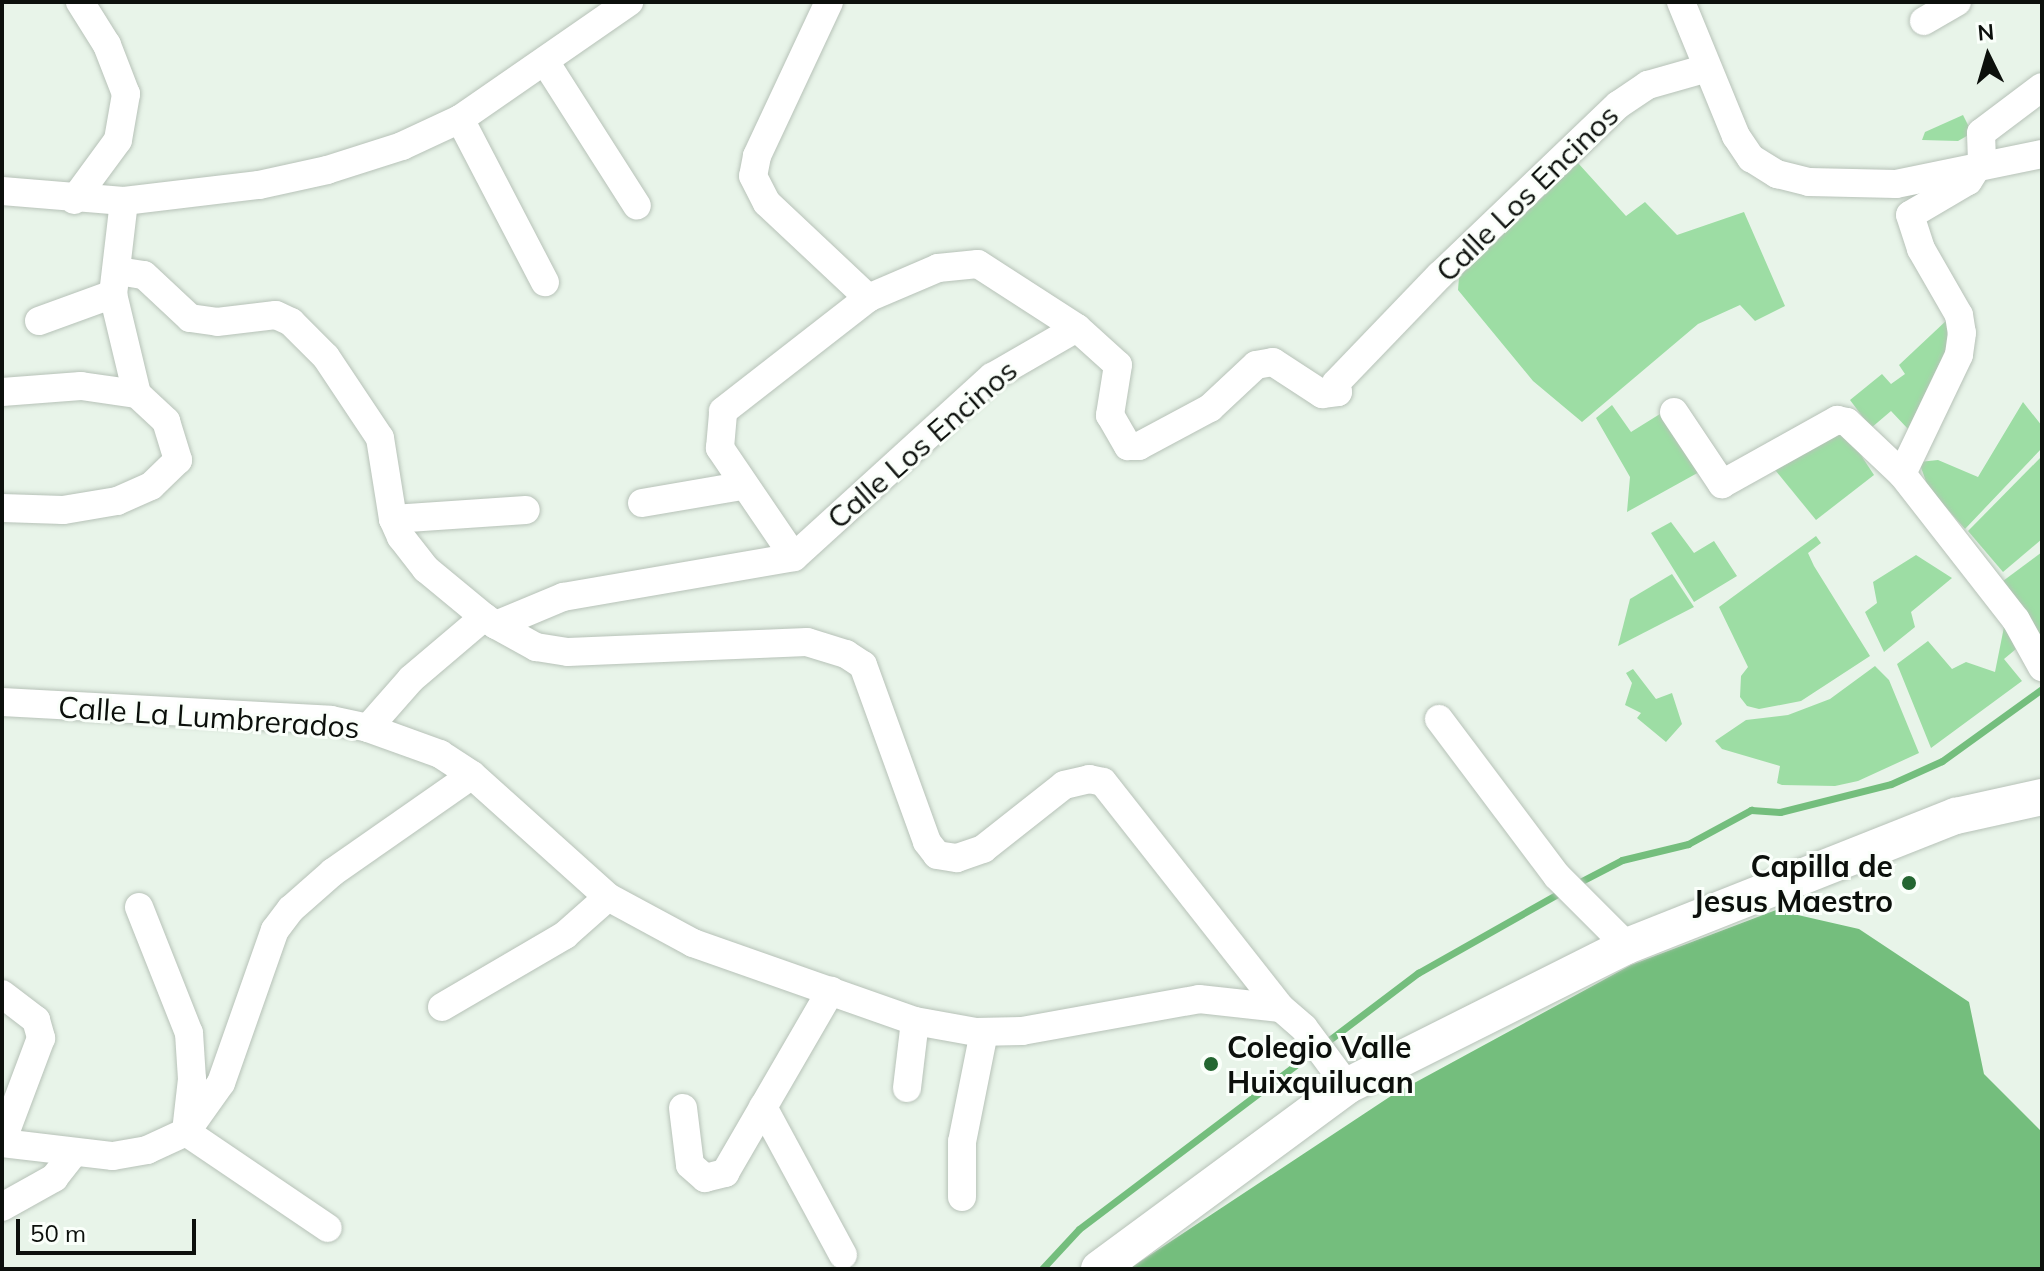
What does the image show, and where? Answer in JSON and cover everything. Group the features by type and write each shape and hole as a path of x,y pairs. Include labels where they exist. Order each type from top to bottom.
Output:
{"main road":[{"path":"1099,1269 1347,1086 1627,946 1956,816 2042,797"}],"street":[{"path":"74,200 118,140 126,94 107,45 80,2"},
{"path":"2,191 74,200 124,201 259,185 327,170 402,146 460,119 546,63 629,2"},
{"path":"829,2 757,156 753,176 767,203 868,298"},
{"path":"1681,2 1704,69 1751,158 1777,174 1809,182 1883,185 2042,154"},
{"path":"1924,21 1957,2"},
{"path":"546,63 637,206"},
{"name":"Calle Los Encinos","path":"794,557 992,377 1077,328 1118,365 1110,415 1128,446 1139,446 1210,408 1256,365 1283,366 1322,394 1334,394 1336,383 1439,276 1618,105 1648,85 1704,69"},
{"path":"1902,474 1959,355 1962,333 1959,315 1921,249 1910,215 1968,181 1982,159 1981,133 2042,87"},
{"path":"460,119 545,282"},
{"path":"124,201 115,282 137,394"},
{"path":"368,728 411,679 490,621 563,597 794,557 741,486 720,448 723,411 868,298 924,271 978,264 1077,328"},
{"path":"39,321 115,282 144,275 190,318 217,322 276,315 291,322 326,357 366,411 382,447 393,519 426,569 490,621 536,647 568,652 807,642 846,654 863,665 927,842 937,855 957,858 983,849 1064,785 1089,779 1103,782 1281,1008 1304,1028 1347,1086"},
{"path":"2,392 81,386 137,394 166,421 176,438 178,460 165,476 117,501 63,510 2,508"},
{"path":"1674,412 1722,484 1837,420 1847,422 1902,474 2016,620 2042,667"},
{"path":"642,503 741,486"},
{"path":"393,519 526,510"},
{"name":"Calle La Lumbrerados","path":"2,702 331,720 368,728 440,754 472,775 608,897 693,943 915,1021 984,1032 1022,1031 1199,999 1281,1008"},
{"path":"1439,719 1557,876 1627,946"},
{"path":"2,994 36,1020 41,1038 2,1142 73,1154 129,1155 186,1132 221,1083 275,930 291,909 333,872 472,775"},
{"path":"442,1007 565,935 608,897"},
{"path":"139,907 189,1033 192,1079 186,1132"},
{"path":"683,1108 690,1165 698,1174 715,1178 725,1173 831,990"},
{"path":"907,1088 915,1021"},
{"path":"962,1197 962,1142 984,1032"},
{"path":"763,1107 843,1255"},
{"path":"186,1132 328,1228"},
{"path":"2,1207 54,1178 73,1154"}],"shaded area":[{"path":"1963,115 1972,133 1958,141 1922,140 1925,132"},
{"path":"1578,163 1626,216 1645,202 1677,235 1744,212 1785,306 1755,321 1740,305 1698,324 1582,422 1533,381 1458,290 1459,277"},
{"path":"1948,319 1953,335 1908,429 1891,411 1871,428 1850,400 1882,374 1891,384 1905,374 1899,365"},
{"path":"2023,402 2042,426 2042,448 1965,529 1928,487 1919,462 1938,460 1978,477"},
{"path":"1612,405 1631,432 1668,409 1701,471 1627,512 1630,477 1596,418"},
{"path":"1833,428 1855,446 1874,475 1816,520 1771,465"},
{"path":"2042,456 2042,539 2003,572 1968,531"},
{"path":"1671,522 1694,553 1714,541 1737,576 1694,602 1651,533"},
{"path":"1816,536 1821,543 1808,553 1870,656 1801,701 1759,709 1747,706 1740,697 1741,676 1748,667 1719,607"},
{"path":"2042,552 2042,632 2036,636 2003,581"},
{"path":"1916,555 1952,578 1911,612 1915,627 1884,652 1865,612 1877,603 1873,582"},
{"path":"1672,574 1694,607 1618,646 1630,599"},
{"path":"2004,627 2016,649 2004,659 2022,681 1931,748 1897,664 1928,641 1952,669 1966,662 1995,672"},
{"path":"1875,666 1889,680 1919,753 1858,781 1835,786 1782,785 1777,783 1780,766 1722,749 1715,741 1746,720 1788,715 1830,699"},
{"path":"1633,669 1656,699 1672,693 1682,724 1666,742 1637,718 1641,713 1625,705 1632,683 1626,673"},
{"path":"1776,910 1859,929 1969,1002 1984,1074 2042,1132 2042,1269 1129,1269 1394,1094 1631,965"}],"waterway":[{"path":"1574,885 1622,860 1688,844 1751,810 1780,812 1891,784 1942,761 2042,689"},
{"path":"1324,1044 1418,973 1563,891"},
{"path":"1042,1269 1079,1229 1314,1051"}],"place":[{"name":"Capilla de Jesus Maestro","path":"1909,883"},
{"name":"Colegio Valle Huixquilucan","path":"1211,1064"}]}
